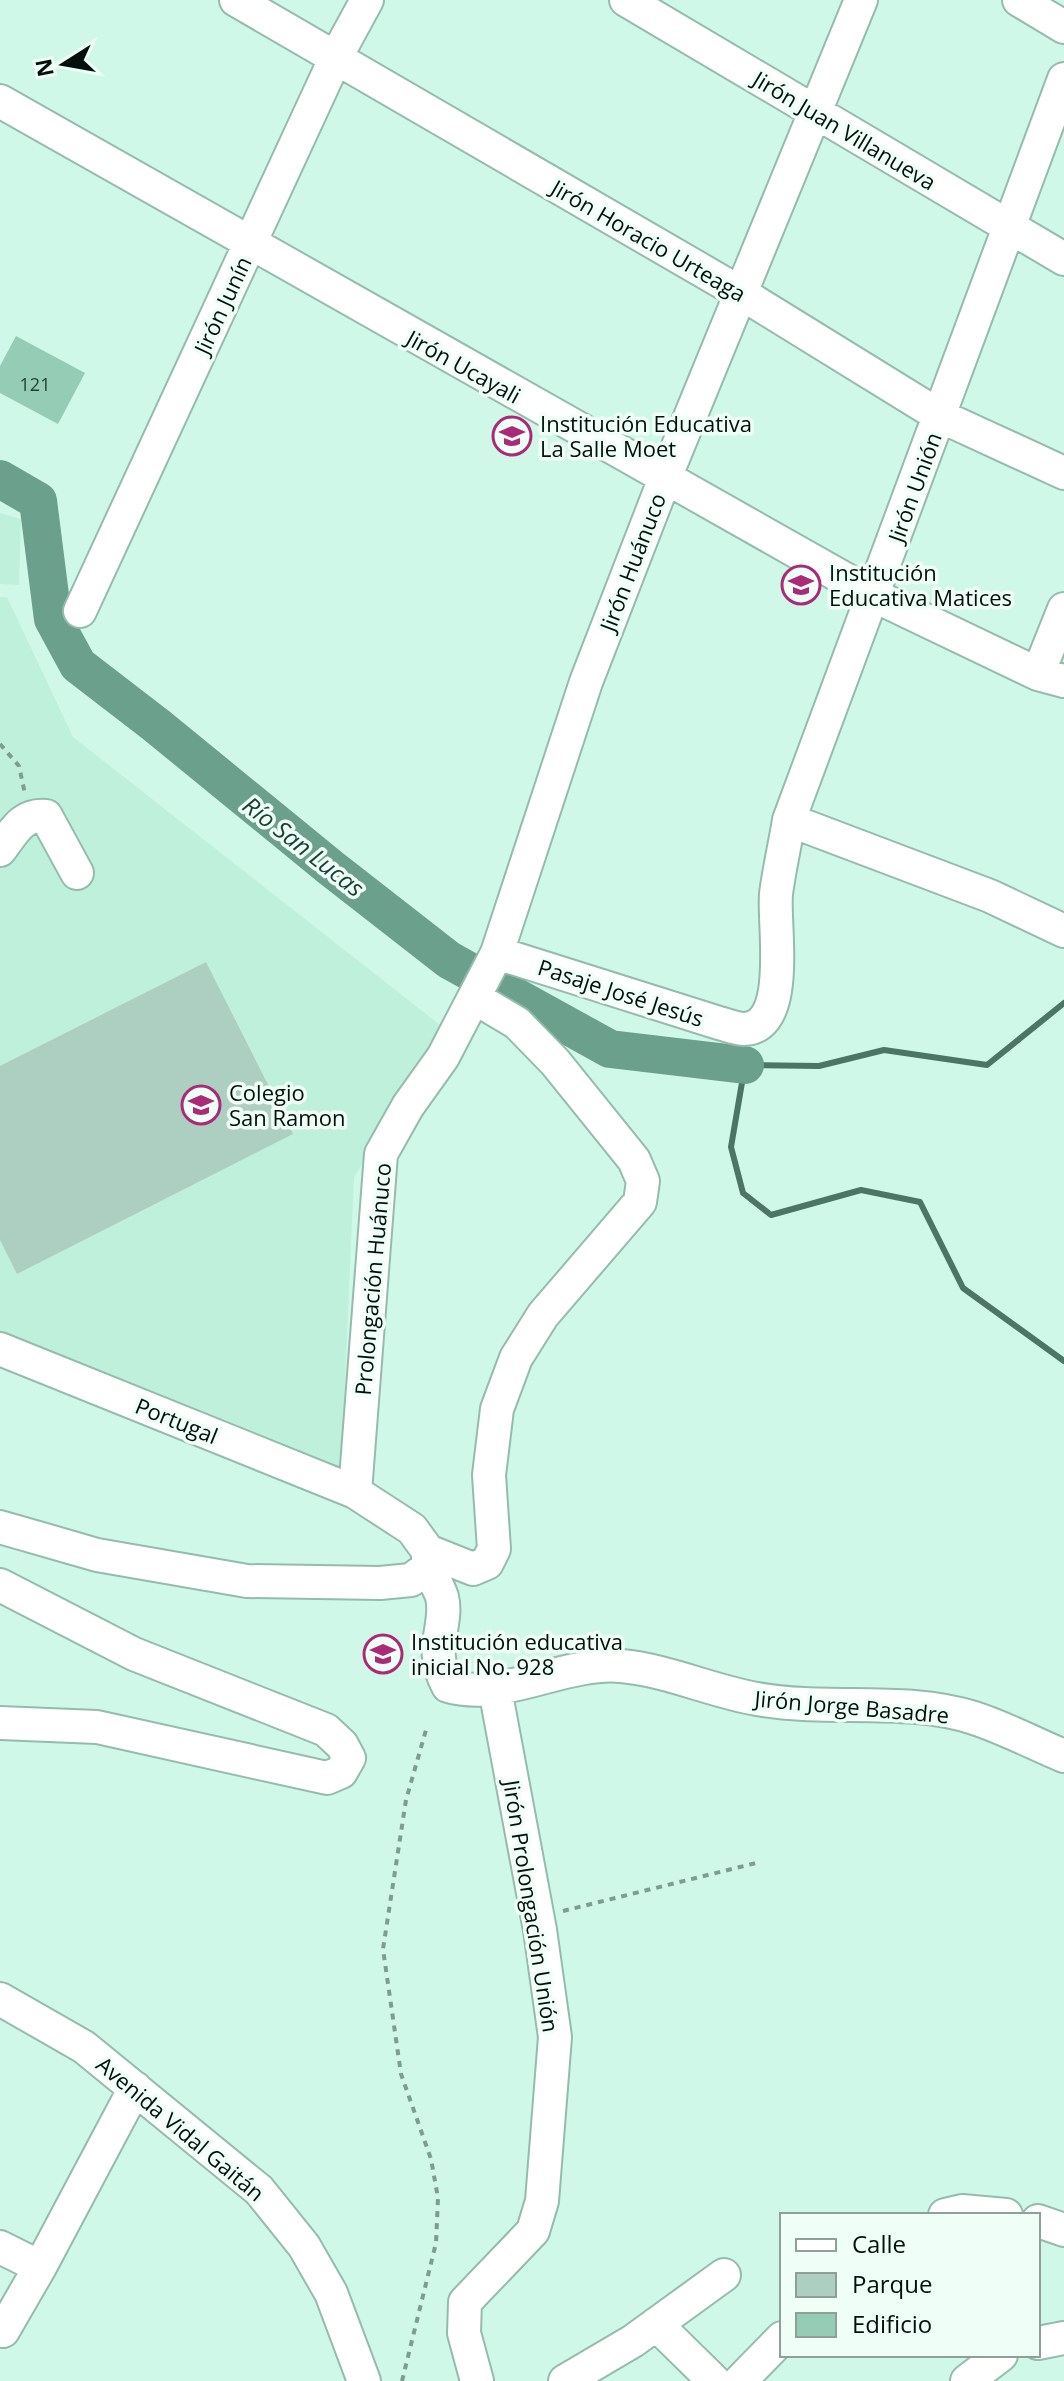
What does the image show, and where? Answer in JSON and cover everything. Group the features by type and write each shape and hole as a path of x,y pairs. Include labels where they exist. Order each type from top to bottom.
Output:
{"street":[{"name":"Jirón Horacio Urteaga","path":"236,0 739,292 940,416 1064,473"},
{"name":"Jirón Junín","path":"80,611 336,57 367,0"},
{"name":"Jirón Juan Villanueva","path":"626,0 1064,259"},
{"name":"Jirón Huánuco","path":"486,976 586,682 739,292 861,0"},
{"path":"1019,0 1064,27"},
{"name":"Jirón Unión","path":"746,1029 763,1021 777,988 776,896 789,820 875,596 1064,79"},
{"name":"Jirón Ucayali","path":"0,101 250,246 875,596 1051,678"},
{"path":"1051,678 1064,609"},
{"path":"0,850 23,819 33,815 46,816 77,873"},
{"path":"789,820 990,896 1064,931"},
{"path":"0,1527 97,1555 247,1581 380,1583 411,1580 428,1559 473,1569 487,1563 494,1549 489,1475 497,1409 516,1358 543,1315 640,1202 643,1181 634,1160 555,1062 517,1023 486,976"},
{"name":"Pasaje José Jesús","path":"486,976 746,1029"},
{"name":"Prolongación Huánuco","path":"355,1492 381,1154 486,976"},
{"name":"Portugal","path":"0,1349 355,1492 412,1529 428,1559"},
{"name":"Jirón Jorge Basadre","path":"428,1559 443,1600 437,1638 440,1672 448,1686 466,1691 495,1689 521,1680 619,1665 758,1699 900,1707 973,1718 1064,1756"},
{"path":"0,1585 134,1654 326,1730 342,1745 349,1758 341,1772 327,1778 97,1727 0,1723"},
{"name":"Jirón Prolongación Unión","path":"477,2381 464,2333 465,2302 533,2231 542,2201 555,2037 537,1917 495,1689"},
{"name":"Avenida Vidal Gaitán","path":"0,1999 84,2047 259,2190 304,2246 331,2293 364,2381"},
{"path":"3,2331 135,2088"},
{"path":"954,2213 984,2213"},
{"path":"1040,2222 1064,2230"},
{"path":"0,2247 40,2267"},
{"path":"565,2381 656,2324 724,2275"},
{"path":"656,2324 714,2381"},
{"path":"1040,2343 1064,2338"},
{"path":"740,2381 780,2340"},
{"path":"967,2381 998,2357"}],"path":[{"path":"0,744 19,766 26,798 23,819"},
{"path":"402,2381 436,2243 438,2198 431,2159 401,2074 383,1949 406,1800 426,1730"},
{"path":"537,1917 760,1862"}],"shaded area":[{"path":"0,513 21,519 19,585 0,584"},
{"name":"Colegio San Ramon","path":"0,597 7,597 73,737 449,1032 354,1177 341,1469 0,1331"}],"green space":[{"path":"206,962 293,1134 17,1274 0,1240 0,1066"}],"building":[{"path":"16,336 85,373 58,424 0,393 0,366"}],"waterway":[{"name":"Río San Lucas","path":"0,479 38,501 53,619 78,665 331,868 449,960 610,1049 745,1065"},
{"path":"1064,1003 987,1065 884,1050 819,1066 745,1065 731,1147 743,1193 771,1215 861,1190 920,1202 963,1288 1064,1361"}],"place":[{"name":"Institución Educativa La Salle Moet","path":"512,436"},
{"name":"Institución Educativa Matices","path":"801,585"},
{"name":"Colegio San Ramon","path":"201,1105"},
{"name":"Institución educativa inicial No. 928","path":"383,1654"}]}
